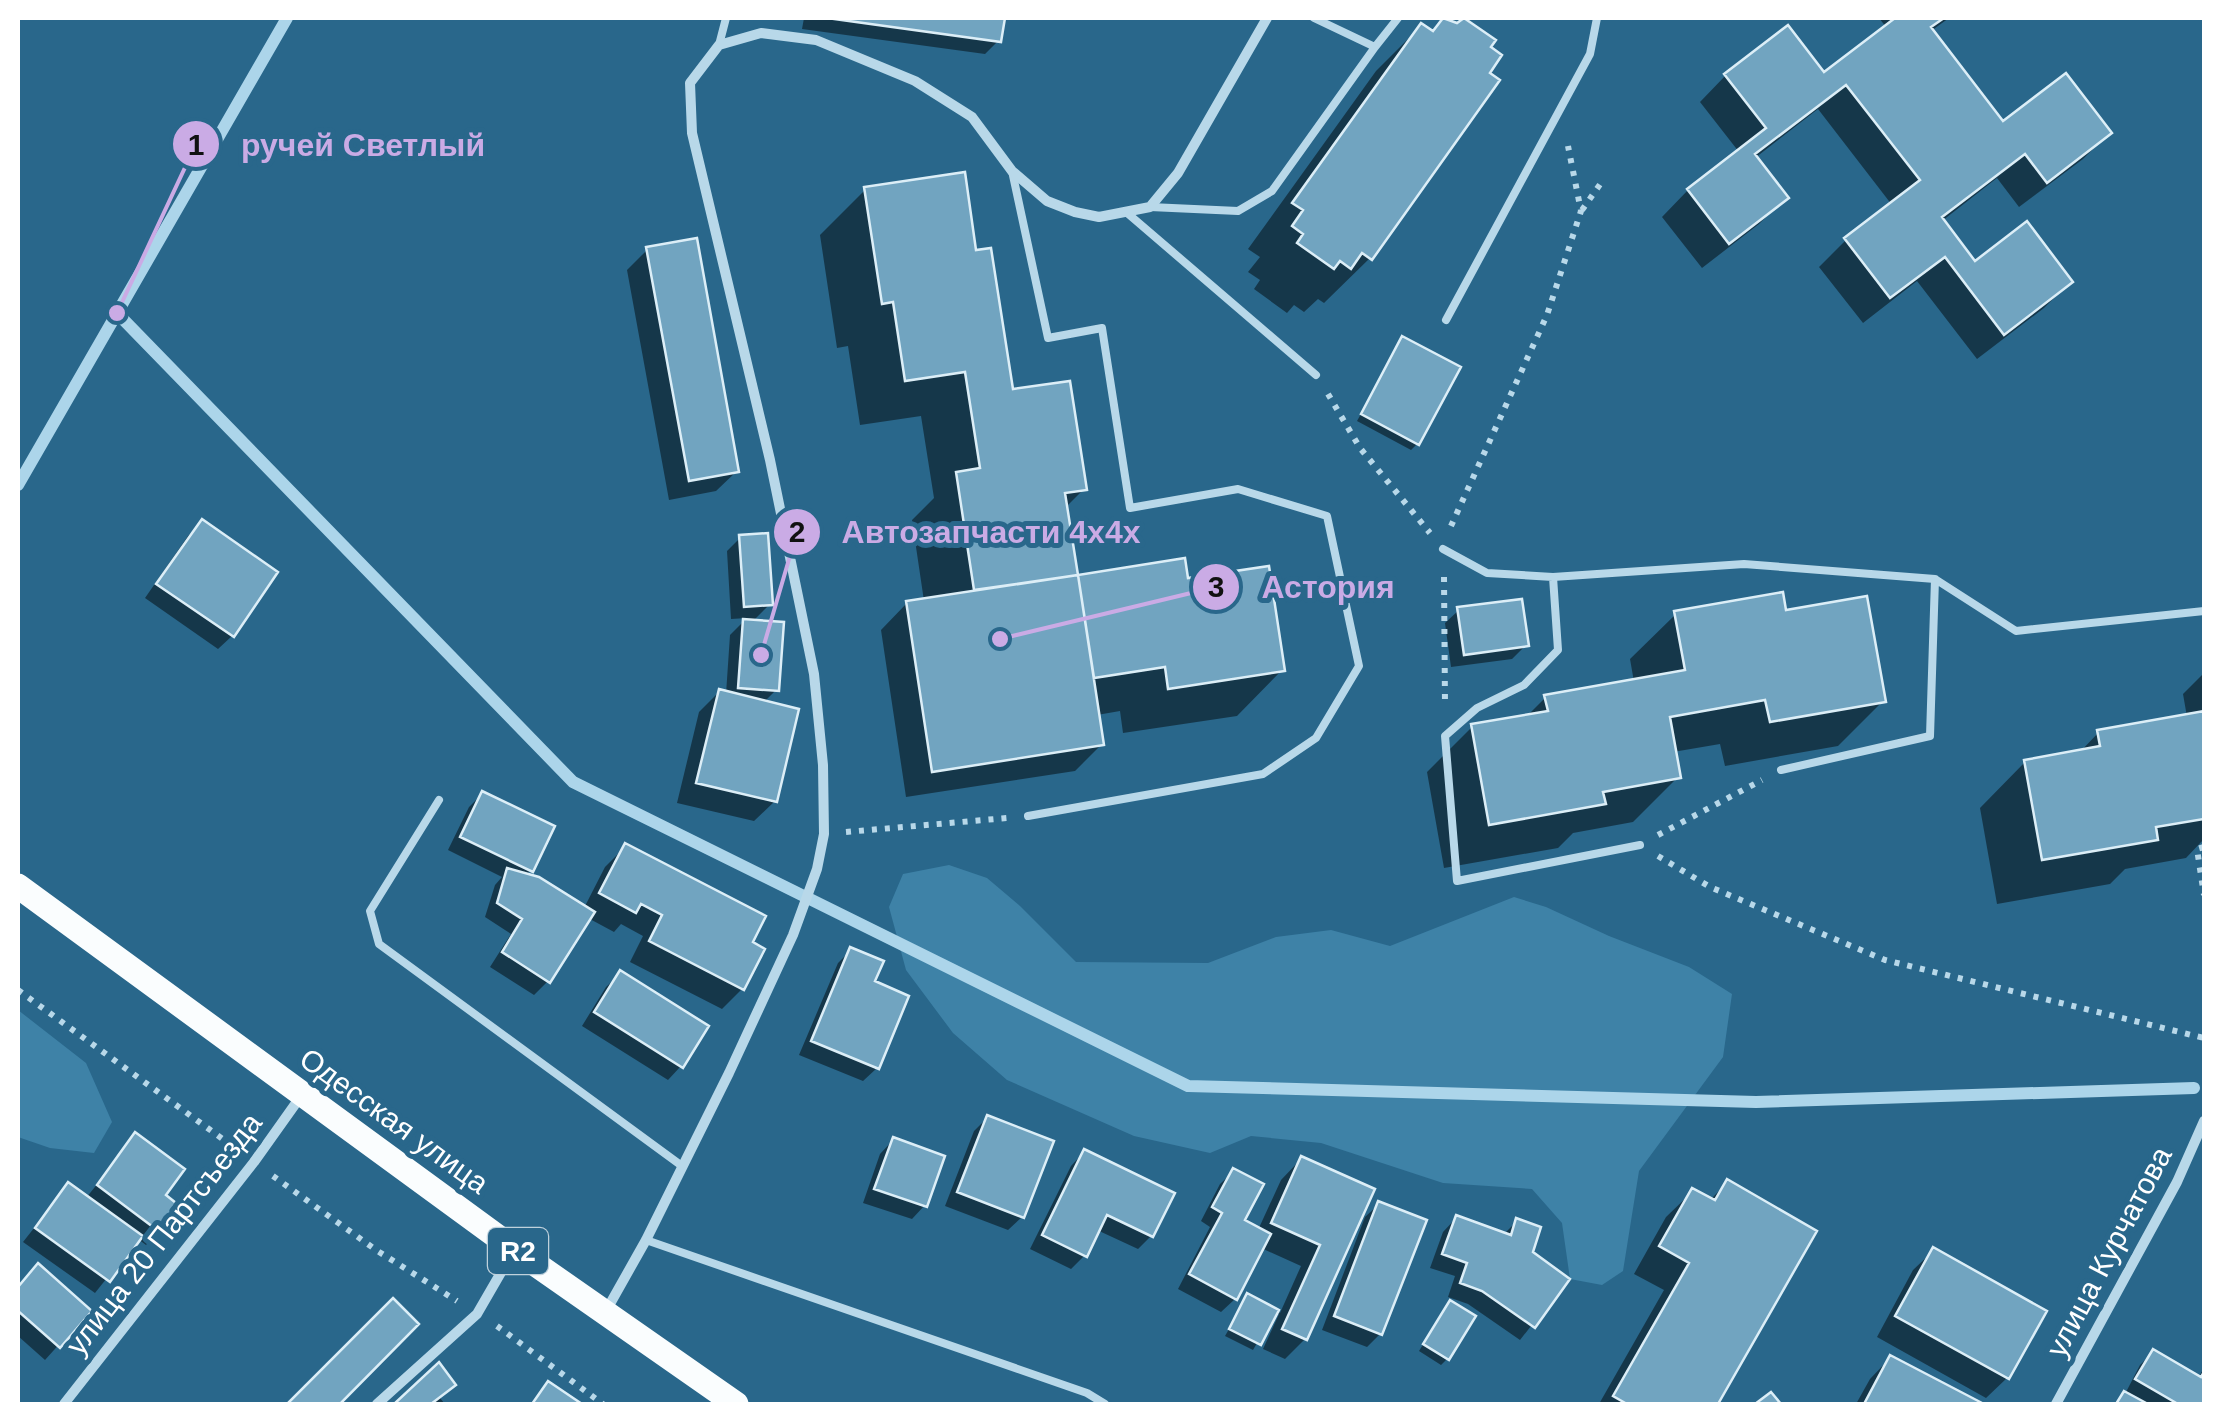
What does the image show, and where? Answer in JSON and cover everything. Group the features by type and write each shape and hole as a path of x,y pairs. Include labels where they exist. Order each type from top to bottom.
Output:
{"main road":[{"name":"Одесская улица","path":"18,886 514,1249 736,1404"}],"street":[{"path":"606,1311 646,1240 792,935 817,869 824,834 823,764 814,674 770,460 692,132 690,83 719,44 761,33 816,40 914,81 972,117 1012,172 1047,201 1099,217 1150,207 1178,173 1268,18"},
{"name":"улица 20 Партсъезда","path":"64,1404 303,1094"},
{"name":"улица Курчатова","path":"2056,1404 2177,1182 2204,1121"},
{"path":"377,1404 477,1314 514,1249"}],"lane":[{"path":"719,44 726,18"},
{"path":"1314,18 1376,48"},
{"path":"1150,207 1238,211 1272,191 1398,18"},
{"path":"1446,320 1562,110 1590,54 1598,18"},
{"path":"1012,172 1048,338 1102,328 1130,508 1238,488 1327,516 1359,666 1316,738 1263,774 1028,816"},
{"path":"1126,212 1316,375"},
{"path":"1444,549 1486,573 1553,577 1744,564 1935,578 2016,631 2204,612"},
{"path":"1553,577 1558,650 1524,685 1478,708 1445,736 1457,882 1640,845"},
{"path":"1781,770 1930,736 1935,578"},
{"path":"439,800 370,911 379,944 682,1166"},
{"path":"646,1240 1087,1394 1105,1404"}],"path":[{"path":"1562,110 1581,211"},
{"path":"1445,736 1444,549 1455,515 1548,315 1581,211 1601,183"},
{"path":"1316,375 1360,448 1444,549"},
{"path":"1640,845 1781,770"},
{"path":"824,834 1028,816"},
{"path":"1640,845 1710,887 1886,960 2204,1038"},
{"path":"2204,847 2198,849 2204,894"},
{"path":"18,990 376,1250 519,1340 603,1404"}],"shaded area":[{"path":"949,865 987,878 1076,962 1208,963 1276,937 1331,930 1390,946 1514,897 1689,967 1732,994 1723,1057 1639,1171 1623,1271 1602,1285 1570,1279 1562,1223 1532,1189 1443,1183 1321,1143 1251,1136 1210,1153 1134,1136 1007,1080 953,1033 906,970 889,907 903,874"},
{"path":"18,1010 86,1063 112,1122 94,1153 50,1148 18,1137"}],"building":[{"path":"827,18 1005,18 1001,42"},
{"path":"1443,18 1457,23 1464,18 1496,40 1491,47 1502,55 1490,73 1500,80 1372,260 1362,253 1351,269 1340,261 1334,269 1297,243 1303,234 1292,226 1303,210 1292,203 1421,23 1433,31"},
{"path":"1895,18 1944,18 1931,27 2003,121 2066,73 2112,133 2047,183 2025,154 1942,217 1975,261 2027,221 2073,282 2004,335 1945,257 1890,298 1844,238 1920,180 1846,85 1755,154 1789,198 1729,244 1687,189 1766,128 1724,74 1788,25 1824,72"},
{"path":"965,172 976,250 991,248 1013,389 1070,381 1087,490 1065,493 1078,575 974,590 956,472 980,468 965,372 905,381 893,302 882,304 864,187"},
{"path":"697,238 739,472 689,481 646,247"},
{"path":"1402,336 1461,367 1419,445 1361,414"},
{"path":"202,519 278,572 234,637 156,584"},
{"path":"768,533 773,605 744,607 739,535"},
{"path":"1185,558 1188,578 1269,566 1285,671 1168,689 1165,667 1094,678 1078,575"},
{"path":"1078,575 1104,745 932,772 906,601"},
{"path":"1783,592 1786,610 1867,596 1886,702 1770,722 1765,700 1670,717 1681,778 1603,792 1606,804 1489,825 1471,724 1548,711 1544,695 1685,670 1674,611"},
{"path":"1522,599 1529,646 1464,655 1457,607"},
{"path":"743,619 784,622 779,691 738,688"},
{"path":"719,689 799,709 777,802 696,783"},
{"path":"2204,711 2204,819 2156,827 2158,840 2042,860 2024,760 2100,746 2097,730"},
{"path":"482,791 555,826 533,872 460,837"},
{"path":"625,843 766,916 753,942 765,949 744,990 649,941 662,915 641,904 636,913 599,893"},
{"path":"507,868 539,877 595,912 550,983 502,952 522,919 497,903"},
{"path":"850,947 884,961 875,981 909,996 879,1069 811,1041"},
{"path":"620,970 709,1026 683,1068 594,1012"},
{"path":"987,1115 1054,1141 1024,1218 957,1192"},
{"path":"135,1132 185,1169 166,1195 181,1207 161,1233 97,1185"},
{"path":"893,1137 945,1156 927,1207 874,1189"},
{"path":"1084,1149 1175,1193 1153,1237 1107,1215 1087,1257 1042,1235"},
{"path":"1301,1156 1375,1189 1307,1340 1282,1329 1320,1245 1271,1223"},
{"path":"1233,1168 1264,1184 1245,1220 1271,1234 1237,1300 1189,1274 1222,1213 1212,1207"},
{"path":"1727,1179 1817,1231 1718,1404 1627,1404 1613,1396 1689,1263 1659,1246 1692,1188 1715,1200"},
{"path":"68,1182 143,1236 110,1282 35,1228"},
{"path":"1378,1201 1427,1220 1382,1335 1334,1316"},
{"path":"1456,1215 1511,1235 1516,1218 1541,1227 1533,1252 1570,1279 1535,1328 1482,1291 1460,1283 1467,1263 1442,1254"},
{"path":"1933,1247 2047,1311 2009,1379 1895,1316"},
{"path":"38,1263 92,1311 60,1348 18,1311 18,1287"},
{"path":"1247,1293 1279,1310 1261,1345 1229,1329"},
{"path":"393,1298 419,1324 340,1404 287,1404"},
{"path":"1450,1300 1476,1316 1449,1360 1423,1344"},
{"path":"2153,1349 2201,1377 2204,1372 2204,1404 2178,1404 2135,1379"},
{"path":"1890,1355 1984,1404 1864,1404"},
{"path":"439,1362 456,1385 431,1404 394,1404"},
{"path":"548,1381 582,1404 532,1404"},
{"path":"2124,1391 2148,1404 2116,1404"},
{"path":"1771,1392 1781,1404 1755,1404"}],"waterway":[{"path":"18,485 287,18"},
{"path":"117,313 573,782 1188,1086 1756,1102 2194,1088"}],"place":[{"name":"ручей Светлый","path":"117,313"},
{"name":"Астория","path":"1000,639"},
{"name":"Автозапчасти 4х4х","path":"761,655"}]}
